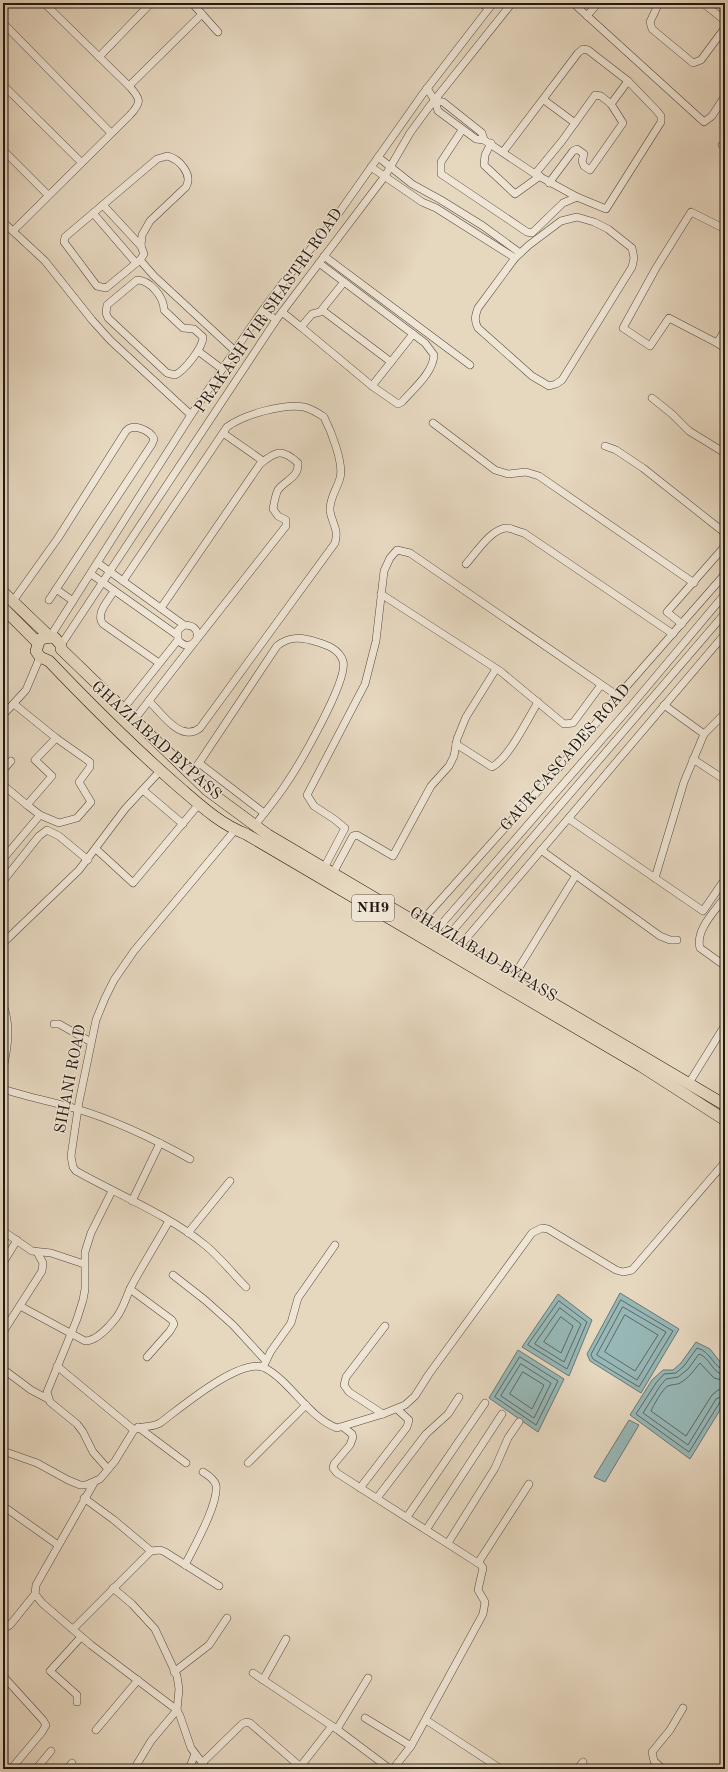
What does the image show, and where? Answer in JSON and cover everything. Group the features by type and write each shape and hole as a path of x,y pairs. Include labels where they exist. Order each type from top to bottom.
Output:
{"highway":[{"name":"GHAZIABAD BYPASS","path":"3,592 50,637 55,638 61,647 207,790 268,835 419,924 431,937"},
{"path":"3,608 38,643"},
{"path":"50,637 40,639 36,650 44,659 55,659 60,654 61,647"},
{"name":"GHAZIABAD BYPASS","path":"44,659 160,771 199,804 235,830 246,834 442,943 641,1066 725,1120"},
{"name":"GHAZIABAD BYPASS","path":"442,943 459,947 725,1104"}],"street":[{"path":"12,231 138,105 139,98 129,86 44,3"},
{"path":"99,57 151,3"},
{"path":"192,3 218,32"},
{"path":"480,3 491,6"},
{"name":"PRAKASH VIR SHASTRI ROAD","path":"61,647 276,320 385,176 410,134 434,101 512,3"},
{"path":"573,3 704,122 712,116 725,96"},
{"path":"587,16 598,3"},
{"path":"656,3 657,7 650,22 652,29 693,63 701,60 724,30 724,20 703,3"},
{"name":"PRAKASH VIR SHASTRI ROAD","path":"50,637 191,415 263,310 331,224 427,88 491,6"},
{"path":"129,86 202,14"},
{"path":"3,23 111,133"},
{"path":"427,88 438,111 462,130 476,139 487,142 549,183 606,209 659,127 661,116 628,81 588,50 583,49 578,53 544,100 503,152"},
{"path":"611,104 628,81"},
{"path":"3,85 81,162"},
{"path":"434,101 443,102 482,133 487,142 484,165 515,194 538,175 595,95 601,96 611,104 623,123 590,170 584,166 582,161 584,154 578,149 573,151 549,183"},
{"path":"544,100 575,123"},
{"path":"462,130 441,162 441,174 527,232 532,233 563,203 577,197"},
{"path":"3,150 48,195"},
{"path":"103,205 141,246 144,254 138,262 106,288 97,286 64,239 103,205 157,159 167,156 173,158 177,162 188,174 188,183 186,188 150,221 142,235 141,246"},
{"path":"378,157 412,184 483,226 517,256"},
{"path":"371,167 422,202 446,214 517,256"},
{"path":"446,214 451,206"},
{"path":"725,229 691,212 656,268 623,328 650,346 669,318 725,348"},
{"path":"94,213 138,262 235,351"},
{"path":"577,218 594,222 608,229 632,248 634,258 632,267 562,380 549,386 538,381 478,328 475,323 475,315 478,308 517,256 561,221 577,218"},
{"path":"3,222 45,261 110,340 191,415"},
{"path":"478,234 483,226"},
{"path":"324,256 470,365"},
{"path":"282,312 372,386 395,402 400,403 428,372 434,360 434,355 424,343 319,263"},
{"path":"142,280 160,295 164,304 164,310 183,328 194,329 203,337 203,342 198,351 177,374 171,375 167,373 108,318 106,313 107,305 133,282 142,280"},
{"path":"301,327 312,314 322,310 344,282"},
{"path":"263,310 276,320"},
{"path":"322,310 391,362"},
{"path":"717,343 725,330"},
{"path":"372,386 413,334"},
{"path":"198,351 222,369"},
{"path":"652,398 672,414 689,431 725,453"},
{"path":"123,581 227,427 236,420 282,407 305,407 324,416 333,440 339,464 340,476 333,494 330,510 336,526 336,543 200,728 195,732 186,733 178,730 149,701"},
{"path":"433,423 495,470 508,474 526,472 539,476 694,583"},
{"path":"13,602 58,538 126,431 133,427 140,428 153,436 152,444 49,600"},
{"path":"223,433 263,461"},
{"path":"605,446 616,450 643,468 725,533"},
{"path":"134,720 286,526 286,520 278,516 273,509 273,504 278,491 296,474 298,469 298,463 288,454 276,453 260,464 160,608"},
{"path":"466,564 488,537 508,528 524,533 673,634"},
{"path":"682,624 667,612 725,546"},
{"path":"496,669 466,717 456,744 454,756 449,766 431,786 393,856 356,835 314,806 307,795 364,684 376,641 384,571 390,558 396,550 410,553 618,696"},
{"path":"91,574 177,637 182,644 187,646 195,642 198,633 195,628 190,625 184,625 98,563"},
{"path":"419,924 571,754 618,696 725,574"},
{"path":"56,589 73,601"},
{"path":"711,589 723,596"},
{"path":"114,591 99,615 99,620 159,664"},
{"path":"381,594 496,669 564,724 573,723 601,685"},
{"name":"GAUR CASCADES ROAD","path":"431,937 723,596"},
{"name":"GAUR CASCADES ROAD","path":"442,943 725,613"},
{"path":"123,709 159,664 177,637 178,630 184,625"},
{"path":"459,947 725,634"},
{"path":"190,774 277,646 282,641 297,637 313,640 335,650 343,661 344,670 341,682 300,761 282,790 255,825"},
{"path":"3,715 28,686 44,659"},
{"path":"456,744 492,767 498,764 538,702"},
{"path":"3,785 40,815 59,823 76,818 91,802 79,782 90,767 91,763 84,756 56,738 14,704"},
{"path":"664,705 704,734"},
{"path":"655,878 684,782 693,759 704,734 725,713"},
{"path":"27,805 52,776 35,760 56,738"},
{"path":"571,754 581,762"},
{"path":"693,759 725,780"},
{"path":"3,770 11,761"},
{"path":"199,762 264,813"},
{"path":"3,943 88,860 125,809 160,771"},
{"path":"590,771 600,780"},
{"path":"142,790 183,824"},
{"path":"96,849 133,883 199,804"},
{"path":"5,855 40,815"},
{"path":"569,819 703,911 725,879"},
{"path":"329,870 345,828"},
{"path":"3,881 40,836 47,830 59,836 88,860"},
{"name":"SIHANI ROAD","path":"235,830 134,951 114,980 96,1020 78,1110 71,1156 73,1167 76,1171 169,1221 188,1233 212,1251 246,1287"},
{"path":"329,870 353,836 356,835"},
{"path":"541,850 660,936 670,940 677,940"},
{"path":"512,979 576,875"},
{"path":"725,897 702,931 699,944 700,948 725,966"},
{"path":"3,1004 7,1014 3,1069"},
{"path":"54,1024 59,1024 91,1042"},
{"path":"689,1084 725,1025"},
{"path":"3,1089 78,1110 124,1127 190,1158"},
{"path":"132,1201 160,1143"},
{"path":"173,1275 229,1321 272,1373 306,1405 332,1426 337,1428 343,1427 396,1409 405,1405 415,1396 429,1374 532,1233 542,1228 548,1228 616,1270 628,1272 632,1270 641,1260 725,1162"},
{"path":"188,1233 230,1181"},
{"path":"48,1399 47,1389 71,1335 83,1300 85,1289 85,1252 91,1233 112,1191"},
{"path":"20,1306 71,1335 85,1341 94,1339 116,1319 122,1309 130,1289 169,1221"},
{"path":"3,1231 32,1251 51,1252 84,1264"},
{"path":"3,1263 17,1240"},
{"path":"3,1629 10,1625 35,1594 36,1585 84,1498 94,1483 100,1479 108,1469 136,1429 159,1424 190,1398 236,1372 264,1364 291,1323 298,1298 335,1245"},
{"path":"3,1332 42,1271 43,1263 37,1252"},
{"path":"130,1289 172,1320 174,1324 170,1331 147,1357"},
{"path":"383,1414 349,1392 344,1385 346,1377 385,1326"},
{"path":"57,1366 136,1429 186,1463"},
{"path":"3,1369 31,1390 48,1399 77,1424 98,1458 108,1469"},
{"path":"377,1498 426,1434 448,1414 459,1397"},
{"path":"407,1517 485,1403"},
{"path":"248,1463 306,1405"},
{"path":"360,1488 407,1428 409,1420 396,1409"},
{"path":"426,1530 502,1414"},
{"path":"448,1543 496,1468 508,1438 519,1422"},
{"path":"343,1427 352,1434 353,1440 337,1460 333,1468 337,1473 448,1543 483,1568 478,1590 485,1602 484,1610 426,1720 411,1746 393,1769"},
{"path":"3,1450 37,1463 80,1485 94,1483"},
{"path":"185,1564 204,1526 216,1494 216,1484 213,1479 203,1472"},
{"path":"478,1563 529,1484"},
{"path":"84,1498 120,1524 151,1551"},
{"path":"3,1506 58,1545"},
{"path":"73,1630 151,1551 160,1550 219,1586"},
{"path":"113,1588 132,1604 155,1629 174,1672 179,1689 177,1710 154,1736 134,1769"},
{"path":"35,1594 42,1603 73,1630 177,1710 186,1737 195,1754 204,1766 242,1724 246,1722 262,1732 302,1768 334,1728 368,1678"},
{"path":"174,1672 209,1645 227,1618"},
{"path":"77,1702 77,1695 50,1671 81,1636"},
{"path":"263,1680 286,1639"},
{"path":"253,1673 334,1728 390,1769"},
{"path":"3,1676 46,1725 42,1732 11,1769"},
{"path":"96,1730 138,1680"},
{"path":"664,1769 654,1761 652,1752 670,1730 683,1708"},
{"path":"365,1718 411,1746"},
{"path":"426,1720 501,1769"},
{"path":"36,1769 50,1751"},
{"path":"189,1769 195,1754"},
{"path":"577,1769 583,1762"}],"water":[{"path":"620,1293 679,1329 641,1393 590,1361 587,1354"},
{"path":"558,1294 592,1320 569,1376 522,1347"},
{"path":"696,1342 710,1349 725,1368 725,1402 690,1459 630,1415 652,1380 663,1370 673,1370 681,1363"},
{"path":"518,1350 564,1379 538,1432 489,1398"},
{"path":"629,1420 639,1425 605,1482 594,1477"}]}
